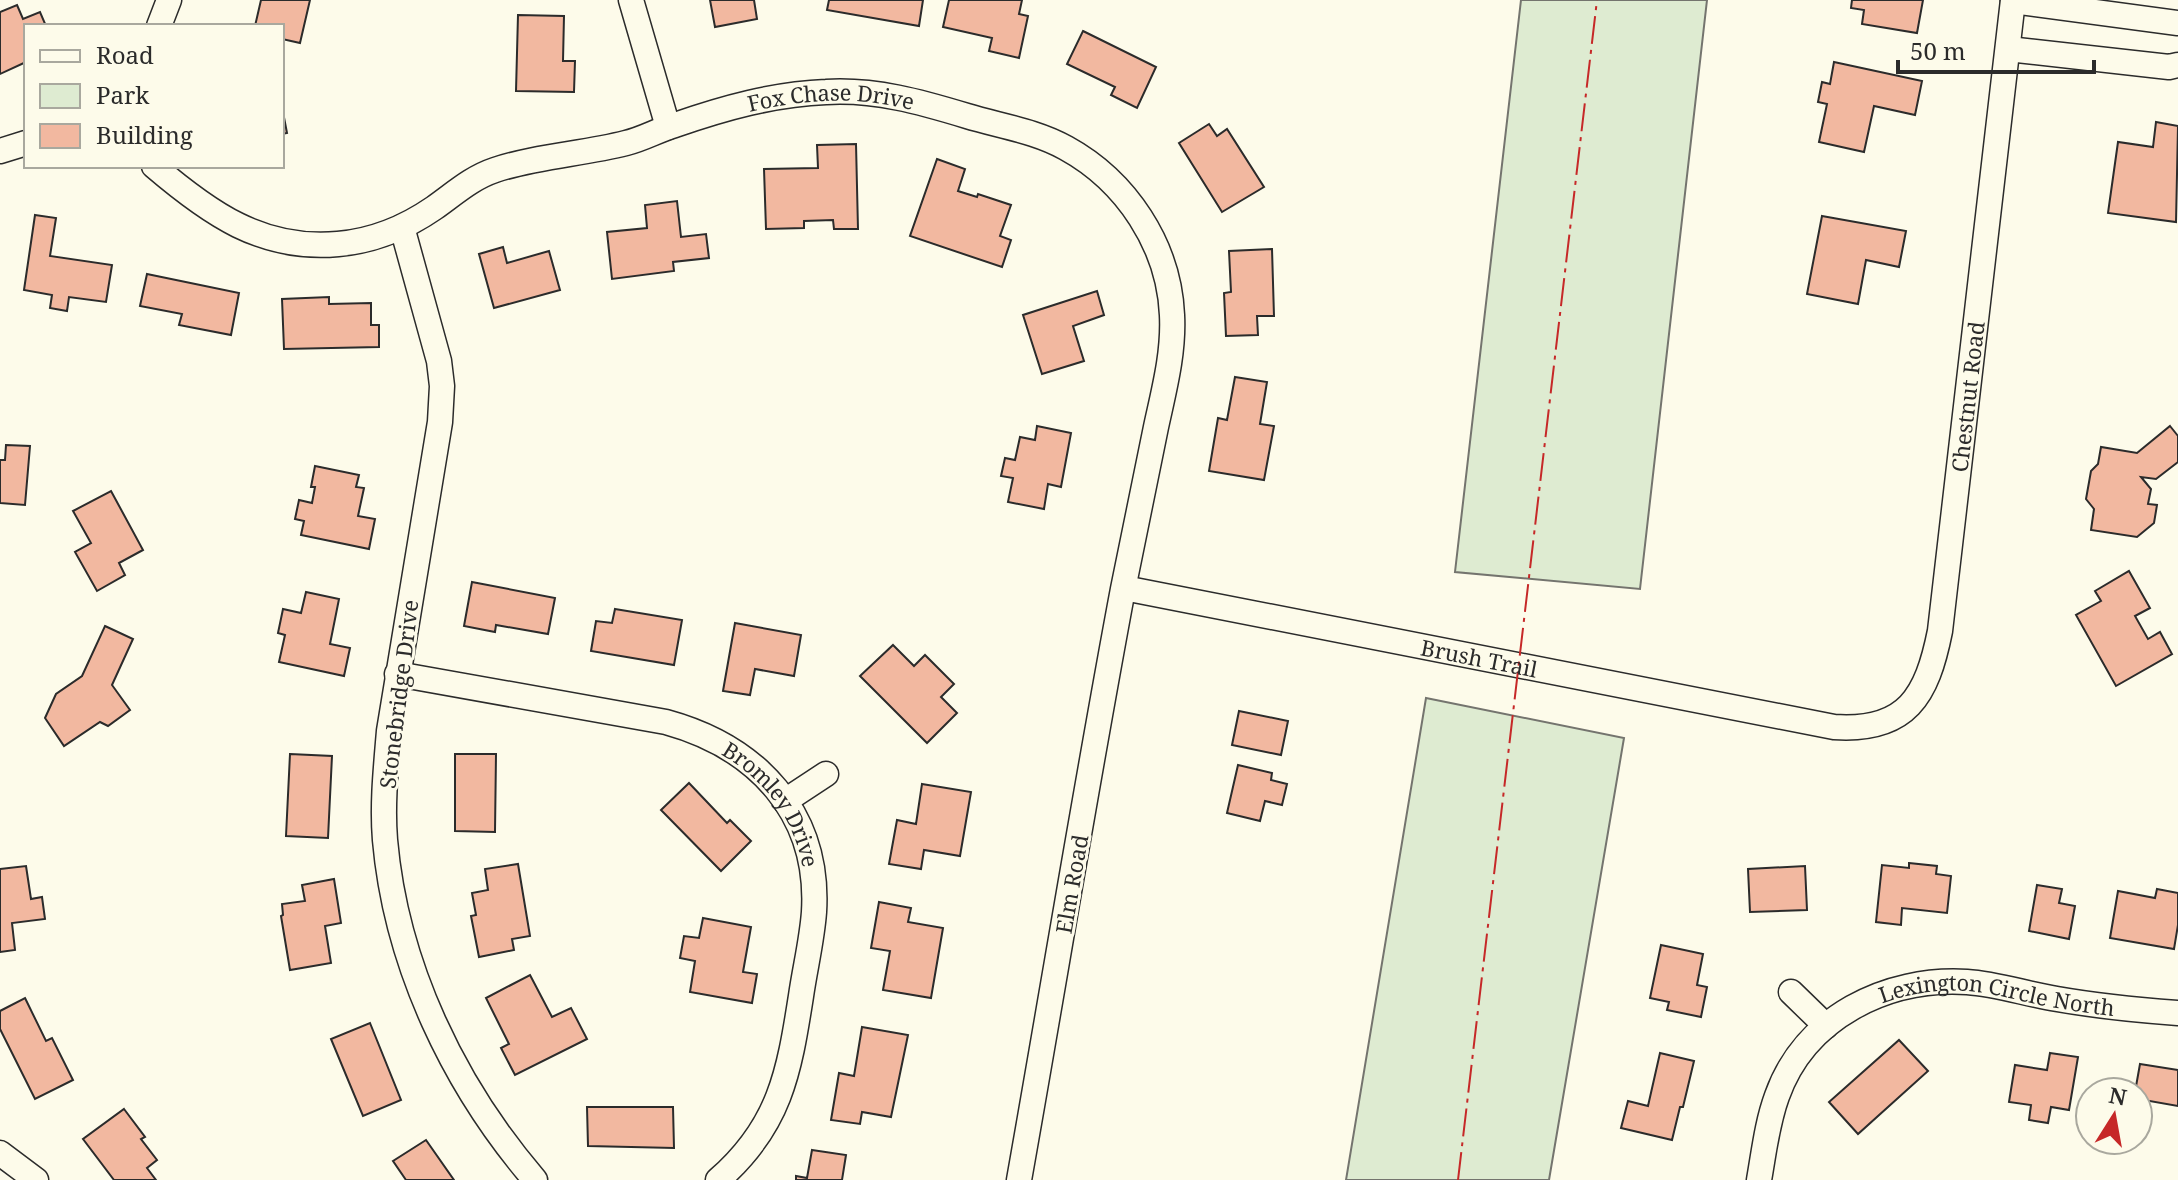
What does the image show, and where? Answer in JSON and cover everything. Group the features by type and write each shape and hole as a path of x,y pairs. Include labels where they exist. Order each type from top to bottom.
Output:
{"street":[{"path":"160,24 169,0"},
{"path":"631,0 668,127"},
{"path":"2013,1 2178,23"},
{"name":"Chestnut Road","path":"1834,727 1858,728 1881,723 1901,713 1916,700 1928,682 1935,659 2013,1"},
{"path":"2008,49 2169,67 2178,65"},
{"name":"Fox Chase Drive","path":"157,168 217,216 268,238 332,245 367,241 402,227 486,173 634,141 722,110 786,95 831,91 871,93 919,101 1039,136 1094,166 1123,193 1141,217 1158,249 1167,281 1172,315 1170,358 1124,588"},
{"path":"0,151 24,144"},
{"name":"Stonebridge Drive","path":"402,227 439,361 442,386 440,422 397,674 385,777 385,840 398,911 414,972 434,1022 473,1096 535,1180"},
{"name":"Brush Trail","path":"1124,588 1834,727"},
{"name":"Elm Road","path":"1019,1180 1124,588"},
{"name":"Bromley Drive","path":"397,674 666,722 698,731 739,753 764,775 785,801 807,848 812,869 814,911 790,1064 774,1109 761,1132 718,1180"},
{"path":"785,801 826,774"},
{"name":"Lexington Circle North","path":"1760,1178 1769,1120 1778,1093 1799,1056 1826,1026 1846,1010 1873,996 1901,986 1967,982 2112,1009 2178,1013"},
{"path":"1791,992 1826,1026"},
{"path":"0,1153 36,1180"}],"green space":[{"path":"1521,0 1707,0 1640,589 1455,572"},
{"path":"1426,698 1624,738 1549,1180 1346,1180"}],"building":[{"path":"261,0 310,0 300,43 284,39 284,24 255,24"},
{"path":"710,0 754,0 757,19 715,27"},
{"path":"829,0 923,0 919,26 827,10"},
{"path":"949,0 1022,0 1019,14 1028,16 1019,58 989,51 992,38 943,27"},
{"path":"1852,0 1923,0 1917,33 1862,24 1864,10 1851,8"},
{"path":"17,5 23,19 40,12 45,24 24,24 24,63 0,74 0,12"},
{"path":"518,15 564,16 563,61 575,61 574,92 516,91"},
{"path":"1083,31 1156,67 1137,108 1111,95 1115,87 1067,64"},
{"path":"1834,62 1922,81 1915,115 1874,106 1864,152 1819,142 1827,104 1818,102 1822,82 1830,84"},
{"path":"2156,122 2178,126 2176,222 2108,213 2118,142 2153,147"},
{"path":"1209,124 1217,136 1227,129 1264,187 1222,212 1179,143"},
{"path":"856,144 858,229 834,229 833,220 804,221 804,228 766,229 764,169 818,168 817,145"},
{"path":"937,159 965,169 958,191 1011,205 1000,236 1011,240 1002,267 910,236"},
{"path":"677,201 681,237 706,234 709,258 673,262 674,271 612,279 607,232 647,228 645,205"},
{"path":"35,215 56,218 50,256 112,265 106,302 69,297 67,311 50,308 52,295 24,290"},
{"path":"1822,216 1906,231 1899,267 1866,260 1858,304 1807,294"},
{"path":"503,247 507,263 549,251 560,290 494,308 479,254"},
{"path":"1272,249 1274,316 1257,316 1258,335 1226,336 1224,293 1231,292 1229,251"},
{"path":"147,274 239,293 231,335 179,325 182,314 140,306"},
{"path":"1097,291 1104,315 1073,326 1084,361 1042,374 1023,315"},
{"path":"329,297 329,304 371,303 371,325 379,325 379,347 284,349 282,299"},
{"path":"1235,377 1267,382 1260,424 1274,426 1264,480 1209,471 1218,418 1227,420"},
{"path":"1037,426 1071,433 1061,487 1048,484 1044,509 1008,502 1013,478 1001,476 1005,458 1015,460 1020,437 1035,440"},
{"path":"2170,426 2178,436 2178,462 2156,479 2141,477 2151,489 2148,504 2157,505 2154,523 2137,537 2091,530 2094,509 2086,499 2091,471 2098,464 2101,447 2137,453"},
{"path":"6,445 30,446 25,505 0,503 0,460 5,460"},
{"path":"315,466 359,475 356,487 364,488 358,516 375,519 369,549 301,535 304,521 295,519 299,500 312,503"},
{"path":"111,491 143,550 119,563 125,575 97,591 75,552 91,543 73,511"},
{"path":"2129,571 2150,608 2135,616 2148,639 2160,632 2172,654 2116,686 2076,615 2101,601 2095,591"},
{"path":"472,582 555,598 548,634 496,625 495,632 464,626"},
{"path":"306,592 339,599 330,644 350,648 344,676 279,662 285,635 278,633 283,609 301,613"},
{"path":"615,609 682,620 674,665 591,651 596,621 612,623"},
{"path":"735,623 801,635 794,676 755,669 750,695 723,691"},
{"path":"105,626 133,639 112,685 130,710 108,726 100,722 64,746 45,718 56,694 82,676"},
{"path":"893,645 914,666 925,655 954,684 941,697 957,713 927,743 860,676"},
{"path":"1239,711 1288,721 1281,755 1232,745"},
{"path":"290,754 332,756 328,838 286,836"},
{"path":"455,754 496,754 495,832 455,831"},
{"path":"1238,765 1272,773 1271,780 1287,784 1282,805 1265,801 1260,821 1227,813"},
{"path":"689,783 727,823 730,820 751,841 721,871 661,810"},
{"path":"922,784 971,792 960,856 924,850 921,869 889,864 897,820 916,824"},
{"path":"1909,863 1937,866 1936,874 1951,876 1947,913 1902,908 1901,925 1876,922 1882,865 1909,868"},
{"path":"518,864 530,936 512,939 514,950 479,957 471,916 476,915 472,893 488,890 485,869"},
{"path":"26,866 31,899 42,897 45,919 12,923 15,950 0,952 0,869"},
{"path":"1805,866 1807,910 1750,912 1748,869"},
{"path":"334,879 341,923 325,926 331,963 290,970 281,916 282,904 305,901 302,885"},
{"path":"2037,885 2062,889 2059,903 2075,906 2069,939 2029,931"},
{"path":"2157,889 2178,893 2174,949 2110,938 2118,891 2155,898"},
{"path":"879,902 911,908 908,922 943,928 931,998 883,990 890,951 871,948"},
{"path":"703,918 751,927 743,972 757,974 752,1003 690,992 695,961 680,958 684,936 699,938"},
{"path":"1661,945 1703,954 1697,985 1707,987 1701,1017 1667,1010 1669,1002 1650,998"},
{"path":"530,975 552,1017 571,1008 587,1039 515,1075 501,1048 509,1044 486,998"},
{"path":"25,998 46,1041 52,1038 73,1080 35,1099 0,1029 0,1011"},
{"path":"370,1023 401,1100 363,1116 331,1039"},
{"path":"862,1027 908,1035 891,1117 862,1112 860,1124 831,1120 839,1073 854,1076"},
{"path":"1899,1040 1928,1071 1858,1134 1829,1102"},
{"path":"1660,1053 1694,1061 1672,1140 1621,1128 1628,1101 1648,1106"},
{"path":"2050,1053 2078,1057 2069,1110 2051,1107 2048,1123 2029,1120 2031,1105 2009,1102 2015,1065 2047,1070"},
{"path":"2140,1064 2178,1070 2178,1106 2154,1102 2154,1076 2138,1076"},
{"path":"587,1107 673,1107 674,1148 588,1146"},
{"path":"124,1109 145,1137 141,1139 157,1160 147,1168 156,1180 114,1180 83,1139"},
{"path":"426,1140 454,1180 406,1180 393,1161"},
{"path":"812,1150 846,1155 842,1180 796,1180 796,1176 807,1178"}],"power":[{"path":"1458,1180 1597,0"}]}
